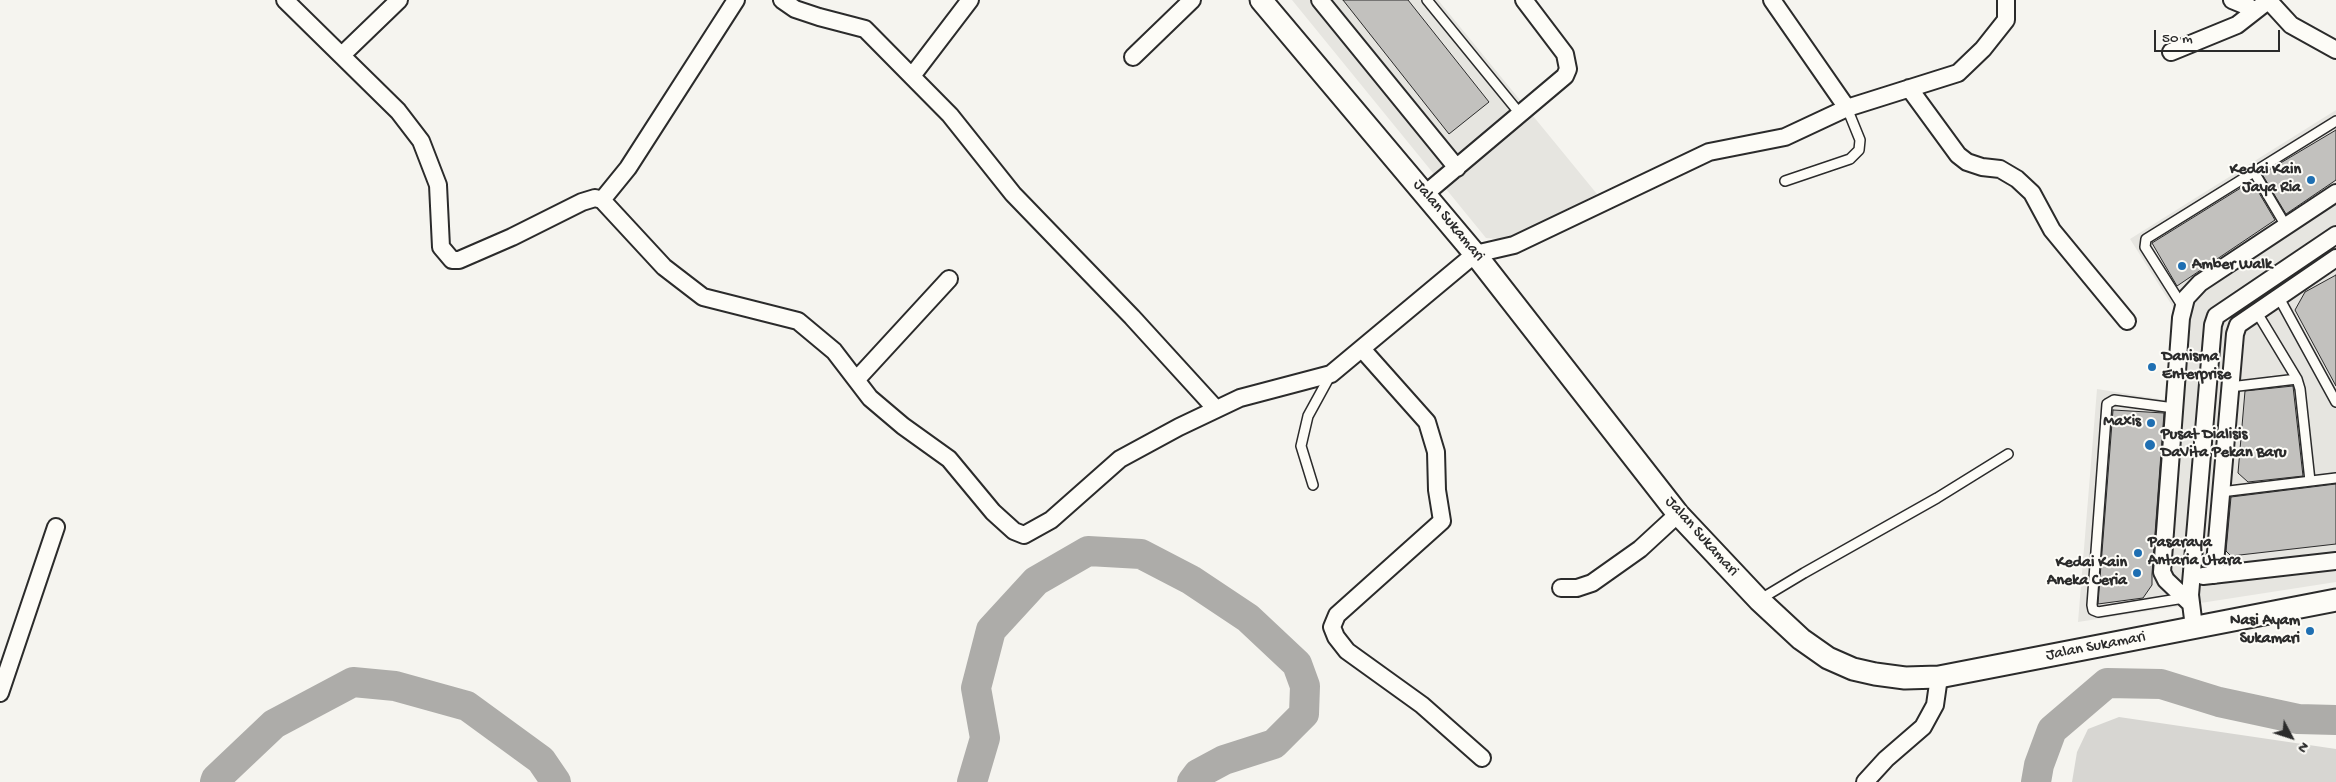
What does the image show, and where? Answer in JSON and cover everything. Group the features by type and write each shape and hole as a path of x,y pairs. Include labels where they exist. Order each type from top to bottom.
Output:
{"street":[{"path":"285,0 398,111 420,141 438,185 441,247 452,260 459,260 512,237 582,202 595,198 602,200 664,267 703,297 798,321 834,351 870,398 903,426 949,459 993,512 1014,531 1024,535 1051,520 1120,459 1240,398 1331,374 1475,254 1514,245 1709,152 1785,137 1847,108 1958,73 1983,49 2006,20 2006,0"},
{"path":"342,56 400,0"},
{"path":"602,200 628,168 736,0"},
{"path":"782,0 795,9 836,23 865,29 950,115 1013,194 1132,317 1216,409"},
{"path":"912,76 970,0"},
{"path":"1133,57 1192,0"},
{"name":"Jalan Sukamari","path":"1261,0 1475,254 1678,514 1760,600 1801,639 1828,658 1853,669 1905,678 1939,676 2336,600"},
{"path":"1320,0 1457,168"},
{"path":"1425,194 1559,83 1568,69 1565,54 1524,0"},
{"path":"1772,0 1847,108"},
{"path":"2232,0 2249,7 2253,11"},
{"path":"2171,52 2237,25 2269,0 2296,29 2336,50"},
{"path":"1910,88 1958,155 1967,162 1982,167 2000,169 2017,179 2032,193 2052,230 2127,321"},
{"path":"2187,601 2166,580 2162,572 2174,408 2183,307 2186,298 2200,283 2336,194"},
{"path":"2194,627 2187,601 2191,578 2213,325 2216,316 2336,235"},
{"path":"2214,575 2235,334 2238,325 2336,258"},
{"path":"857,379 949,279"},
{"path":"1362,349 1427,422 1436,452 1437,490 1442,522 1337,615 1332,627 1336,637 1347,652 1422,705 1482,758"},
{"path":"1561,588 1577,588 1592,583 1640,549 1678,514"},
{"path":"0,693 56,527"},
{"path":"2191,578 2336,561"},
{"path":"1865,782 1886,759 1922,727 1935,704 1939,676"}],"lane":[{"path":"1428,0 1521,115"},
{"path":"1785,181 1850,158 1859,150 1860,140 1847,108"},
{"path":"2183,307 2145,247 2144,241 2336,121"},
{"path":"2254,172 2286,226"},
{"path":"2278,296 2336,402"},
{"path":"2256,311 2297,379 2300,389 2310,481"},
{"path":"1313,485 1301,446 1308,416 1331,374"},
{"path":"2230,387 2297,379"},
{"path":"2174,408 2114,400 2107,404 2092,605 2093,610 2098,612 2187,601"},
{"path":"1760,600 1937,498 2008,454"},
{"path":"2220,492 2336,478"}],"shaded area":[{"path":"1292,0 1438,0 1597,194 1510,240 1486,238"},
{"path":"2336,110 2336,582 2078,622 2097,389 2166,400 2173,307 2130,239"},
{"path":"2119,717 2336,749 2336,782 2072,782 2077,752 2088,729"}],"building":[{"path":"1343,0 1408,0 1489,102 1449,134"},
{"path":"2336,130 2336,180 2286,214 2262,174"},
{"path":"2252,181 2275,220 2177,286 2152,243"},
{"path":"2336,275 2336,386 2295,310 2305,292"},
{"path":"2293,386 2303,476 2248,482 2238,473 2245,391"},
{"path":"2113,410 2164,413 2152,585 2143,598 2098,604"},
{"path":"2336,484 2336,544 2231,556 2226,551 2231,497"}],"waterway":[{"path":"972,782 985,738 976,688 991,630 1036,581 1088,551 1141,554 1191,580 1248,618 1297,664 1305,686 1304,714 1274,744 1224,760 1198,774 1192,782"},
{"path":"215,782 274,724 353,682 395,686 467,706 541,760 556,782"},
{"path":"2036,782 2039,765 2052,730 2107,683 2161,684 2219,702 2298,719 2336,720"}],"place":[{"name":"Kedai Kain Jaya Ria","path":"2311,180"},
{"name":"Amber Walk","path":"2182,266"},
{"name":"Danisma Enterprise","path":"2152,367"},
{"name":"Maxis","path":"2151,423"},
{"name":"Pusat Dialisis DaVita Pekan Baru","path":"2150,445"},
{"name":"Pasaraya Antaria Utara","path":"2138,553"},
{"name":"Kedai Kain Aneka Ceria","path":"2137,573"},
{"name":"Nasi Ayam Sukamari","path":"2310,631"}]}
